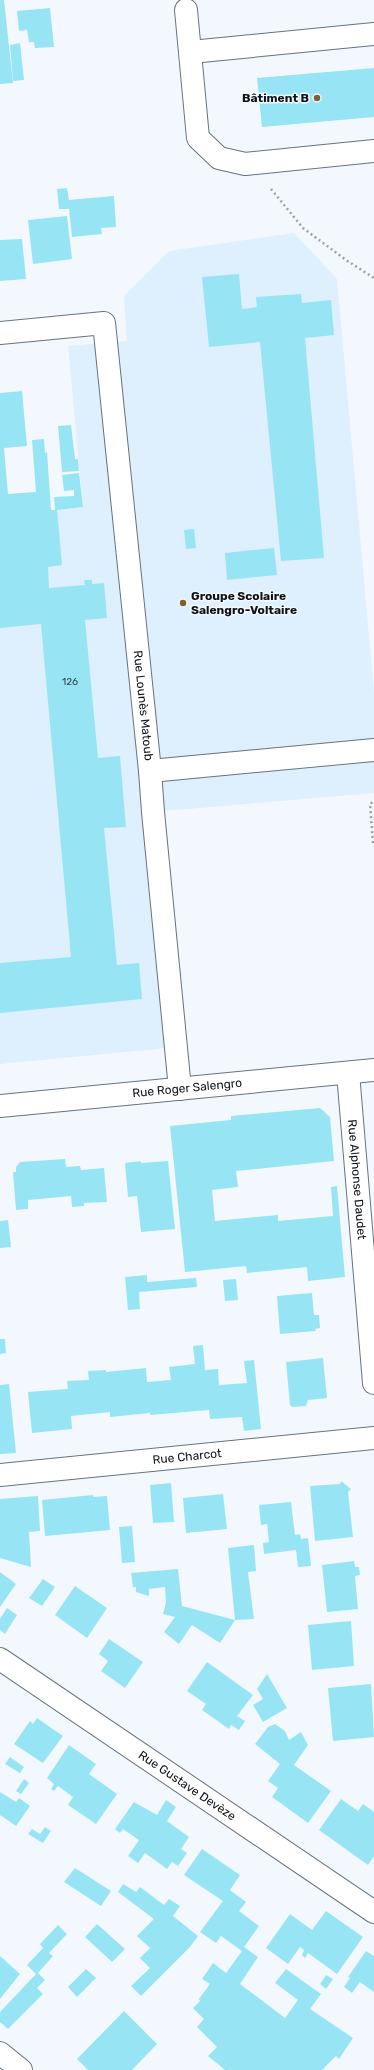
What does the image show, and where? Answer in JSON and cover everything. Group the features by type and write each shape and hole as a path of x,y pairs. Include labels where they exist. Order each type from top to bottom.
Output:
{"street":[{"path":"186,10 198,138 219,158 245,164 374,151"},
{"path":"190,52 374,34"},
{"name":"Rue Lounès Matoub","path":"0,333 104,323 150,771 180,1088"},
{"path":"150,771 374,750"},
{"name":"Rue Roger Salengro","path":"0,1106 374,1070"},
{"name":"Rue Alphonse Daudet","path":"348,1073 374,1383"},
{"name":"Rue Charcot","path":"0,1476 374,1438"},
{"name":"Rue Gustave Devèze","path":"0,1659 374,1912"},
{"path":"0,2053 21,2070"}],"path":[{"path":"257,162 265,181 303,228 346,260 374,278"},
{"path":"373,843 370,804 374,801"}],"shaded area":[{"name":"Groupe Scolaire Salengro-Voltaire","path":"294,233 337,279 374,692 374,793 153,812 176,1045 158,1049 0,1064 0,515 83,507 68,346 127,341 124,296 169,251"}],"building":[{"path":"0,0 4,0 13,83 0,84"},
{"path":"50,8 54,47 35,48 34,42 29,42 27,30 19,31 17,11"},
{"path":"20,43 24,80 13,81 10,45"},
{"name":"Bâtiment B","path":"374,68 374,117 262,127 257,78"},
{"path":"67,188 69,200 114,196 116,227 101,228 102,234 72,237 69,209 59,209 57,189"},
{"path":"67,216 72,259 33,264 28,220"},
{"path":"22,239 26,279 0,281 0,240"},
{"path":"239,274 242,309 257,307 256,297 301,294 302,303 331,300 334,335 305,338 324,558 281,561 260,342 209,347 202,277"},
{"path":"22,391 27,446 4,448 8,494 36,492 32,440 44,439 45,453 47,452 51,510 55,510 54,497 74,496 74,490 64,491 62,475 79,473 83,507 57,510 62,565 48,567 49,588 85,585 84,580 92,580 92,584 104,583 107,618 85,620 98,758 120,756 126,827 104,828 117,965 139,963 142,999 0,1013 0,963 71,957 41,624 0,628 0,393"},
{"path":"71,425 75,459 78,459 79,471 62,472 58,426"},
{"path":"194,529 196,548 186,549 184,530"},
{"path":"274,548 277,575 227,580 225,553"},
{"path":"320,1108 330,1117 334,1161 236,1171 238,1187 212,1190 215,1221 278,1215 278,1221 333,1216 331,1187 337,1186 345,1277 308,1281 307,1267 247,1273 246,1266 185,1272 170,1126 231,1120 231,1116"},
{"path":"65,1159 66,1167 80,1166 81,1170 104,1168 107,1202 84,1203 84,1206 72,1207 71,1196 28,1200 28,1209 16,1210 13,1172 16,1172 16,1167 20,1162"},
{"path":"141,1161 141,1163 168,1161 175,1229 141,1232 137,1196 128,1197 125,1163"},
{"path":"8,1220 11,1247 0,1248 0,1221"},
{"path":"147,1275 147,1282 196,1278 197,1287 139,1292 140,1309 128,1310 125,1277"},
{"path":"236,1279 238,1300 225,1301 223,1280"},
{"path":"312,1293 314,1315 319,1315 320,1328 315,1329 316,1331 280,1334 277,1296"},
{"path":"0,1339 5,1339 6,1353 0,1354"},
{"path":"203,1345 205,1370 218,1369 219,1385 247,1383 244,1361 254,1360 261,1429 244,1431 242,1417 210,1419 209,1410 110,1417 110,1412 71,1416 72,1429 32,1433 28,1392 68,1389 67,1381 89,1380 88,1371 106,1370 106,1372 146,1368 147,1382 171,1380 169,1367 195,1364 193,1346"},
{"path":"323,1358 327,1398 308,1400 306,1406 292,1407 290,1405 286,1362"},
{"path":"9,1384 16,1453 0,1454 0,1385"},
{"path":"341,1481 351,1489 348,1492 353,1537 315,1541 310,1486 340,1484"},
{"path":"171,1483 174,1522 153,1523 150,1485"},
{"path":"223,1494 227,1529 186,1533 183,1498"},
{"path":"93,1495 93,1497 107,1496 110,1530 45,1536 42,1500"},
{"path":"38,1496 40,1531 29,1532 31,1567 0,1558 0,1499"},
{"path":"291,1502 295,1535 300,1534 301,1539 308,1538 311,1566 298,1567 296,1550 264,1554 263,1543 269,1542 267,1524 261,1525 259,1505"},
{"path":"132,1526 135,1562 122,1563 119,1527"},
{"path":"254,1545 256,1571 248,1572 254,1619 235,1620 228,1548"},
{"path":"354,1561 355,1567 359,1567 360,1575 355,1576 358,1609 327,1612 322,1565"},
{"path":"178,1569 182,1606 235,1620 220,1643 192,1625 179,1644 164,1632 175,1617 163,1614 166,1602 165,1587 149,1589 149,1596 136,1592 136,1587 133,1587 131,1573"},
{"path":"0,1572 16,1584 0,1607"},
{"path":"43,1579 55,1587 42,1606 29,1598"},
{"path":"75,1586 107,1608 87,1638 55,1615"},
{"path":"7,1608 17,1615 5,1634 0,1630 0,1619"},
{"path":"351,1621 354,1666 312,1670 308,1625"},
{"path":"109,1639 143,1662 125,1688 101,1671 108,1661 99,1654"},
{"path":"207,1662 253,1695 237,1716 245,1721 239,1730 231,1725 229,1729 202,1710 206,1704 187,1691"},
{"path":"267,1674 287,1708 263,1722 253,1705 263,1699 257,1689"},
{"path":"371,1684 374,1737 333,1741 328,1688"},
{"path":"37,1718 63,1736 43,1763 14,1744 30,1721 33,1724"},
{"path":"275,1724 285,1731 289,1740 301,1732 308,1745 294,1765 331,1791 308,1823 272,1797 278,1788 268,1781 280,1764 255,1744 268,1727"},
{"path":"69,1745 96,1764 89,1774 117,1794 96,1824 68,1805 73,1797 58,1786 54,1791 51,1789 54,1784 47,1778"},
{"path":"10,1757 24,1767 20,1773 5,1764"},
{"path":"24,1779 29,1783 21,1794 16,1791"},
{"path":"0,1792 16,1802 19,1798 30,1806 16,1826 0,1815"},
{"path":"341,1799 358,1811 363,1804 374,1812 374,1856 368,1865 319,1830"},
{"path":"166,1800 176,1807 167,1821 189,1837 181,1849 187,1853 178,1866 172,1862 167,1869 145,1853 138,1863 128,1856 139,1840 123,1829 120,1833 115,1829 134,1802 157,1815"},
{"path":"45,1827 51,1831 43,1843 28,1834 32,1829 40,1834"},
{"path":"202,1849 240,1875 230,1890 246,1902 239,1911 259,1926 244,1947 258,1957 240,1984 285,2018 298,2000 275,1983 286,1969 321,1994 310,2009 353,2038 339,2059 336,2056 322,2070 225,2070 208,2056 217,2047 197,2027 204,2019 193,2008 200,2001 199,1999 210,1984 202,1979 213,1963 226,1973 242,1951 221,1936 216,1943 200,1932 223,1901 184,1875"},
{"path":"75,1868 111,1891 101,1906 64,1882"},
{"path":"123,1884 136,1892 140,1887 164,1905 169,1899 180,1906 173,1916 198,1936 190,1947 141,1996 131,1986 150,1968 140,1958 150,1948 137,1936 154,1919 118,1892"},
{"path":"326,1911 363,1937 337,1974 308,1953 305,1958 302,1955 304,1950 300,1947 288,1964 266,1948 290,1914 312,1930"},
{"path":"97,1924 125,1949 112,1962 85,1937"},
{"path":"58,1925 67,1934 49,1953 53,1956 38,1973 45,1980 37,1988 43,1994 8,2029 0,2022 0,2012 36,1974 27,1965 43,1948 40,1944"},
{"path":"366,1951 374,1956 374,1992 360,1982 352,1993 344,1987 350,1978 348,1977"},
{"path":"0,1956 20,1974 0,1999"},
{"path":"86,1969 96,1978 77,1997 68,1987"},
{"path":"326,1975 333,1979 326,1989 320,1984"},
{"path":"124,2011 157,2044 132,2070 88,2070 77,2059"}],"place":[{"name":"Bâtiment B","path":"317,98"},
{"name":"Groupe Scolaire Salengro-Voltaire","path":"183,603"}]}
